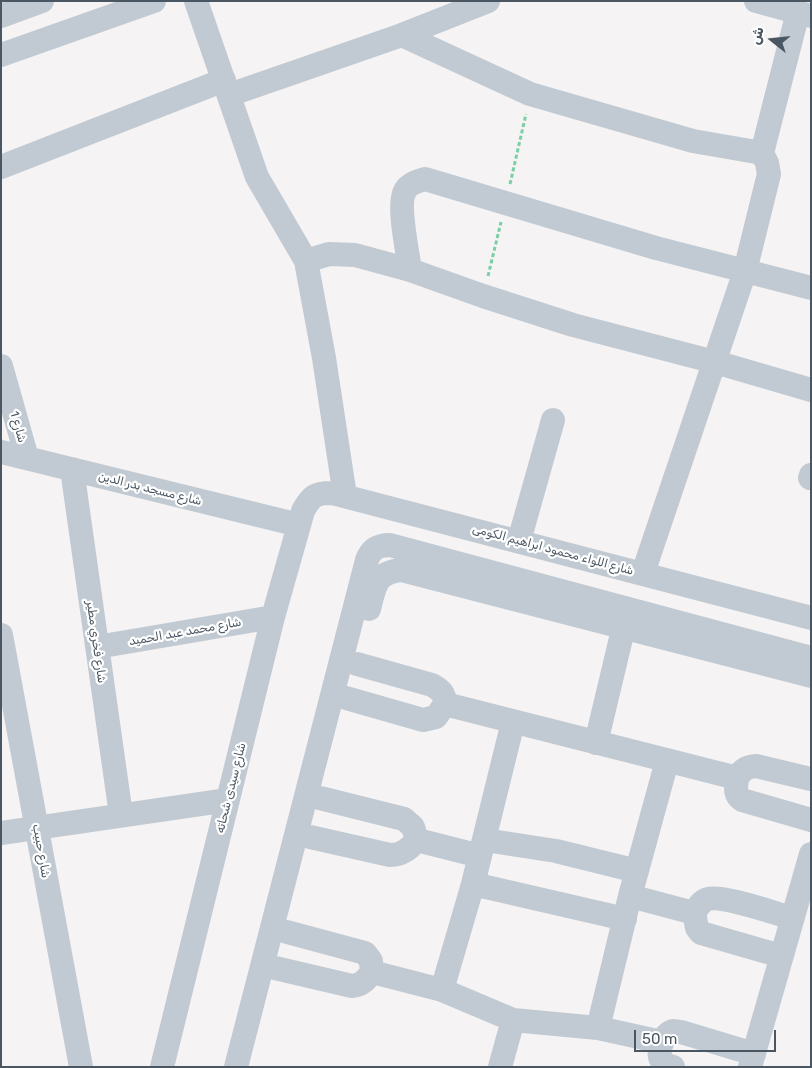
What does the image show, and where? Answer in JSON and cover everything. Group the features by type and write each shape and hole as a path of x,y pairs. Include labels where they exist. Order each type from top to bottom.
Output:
{"street":[{"path":"1,55 154,1"},
{"path":"196,1 257,177 306,261 324,358 345,496"},
{"path":"1,167 226,87 402,35 488,1"},
{"path":"1,16 34,3"},
{"path":"642,573 745,271 769,174 767,163 762,153 784,8"},
{"path":"402,35 530,94 693,141 762,153"},
{"path":"410,270 402,204 405,191 413,184 424,179 656,248 811,288"},
{"path":"306,261 329,254 355,255 410,270 573,325 715,362 811,390"},
{"name":"شارع 1","path":"1,366 27,458"},
{"path":"520,541 552,420"},
{"name":"شارع مسجد بدر الدين","path":"1,452 301,518"},
{"name":"شارع فخري مطير","path":"72,469 121,816"},
{"name":"شارع اللواء محمود ابراهيم الكومى","path":"301,518 309,500 320,493 332,493 811,618"},
{"name":"شارع سيدى شحاته","path":"162,1067 273,617 301,518"},
{"path":"236,1067 288,895 367,560 375,547 390,545 811,676"},
{"path":"248,1067 249,1053 287,932 288,895 310,836 346,698 357,664 374,589 379,578 390,571 401,570 811,658"},
{"name":"شارع محمد عبد الحميد","path":"97,647 273,617"},
{"path":"596,742 626,618"},
{"name":"شارع حبيب","path":"1,636 81,1067"},
{"path":"346,698 423,720 436,717 445,704 445,697 442,692 432,685 357,664"},
{"path":"445,704 737,778"},
{"path":"442,990 473,884 513,722"},
{"path":"598,1028 637,871 667,761"},
{"path":"811,779 756,766 747,767 737,778 735,790 737,796 742,800 811,820"},
{"path":"320,798 404,819 412,826 417,840"},
{"path":"1,833 228,800"},
{"path":"310,836 390,855 398,855 406,851 417,840"},
{"path":"417,840 482,848 556,851 637,871"},
{"path":"673,1067 660,1059 662,1042 673,1031 682,1032 752,1060 811,854"},
{"path":"473,884 628,908 694,913"},
{"path":"781,956 701,933 697,928 694,913 699,904 704,900 719,898 792,918"},
{"path":"275,968 352,986 365,981 372,972 371,961 365,953 287,932"},
{"path":"372,972 442,990 513,1020 598,1028 662,1042"},
{"path":"500,1067 513,1020"}]}
